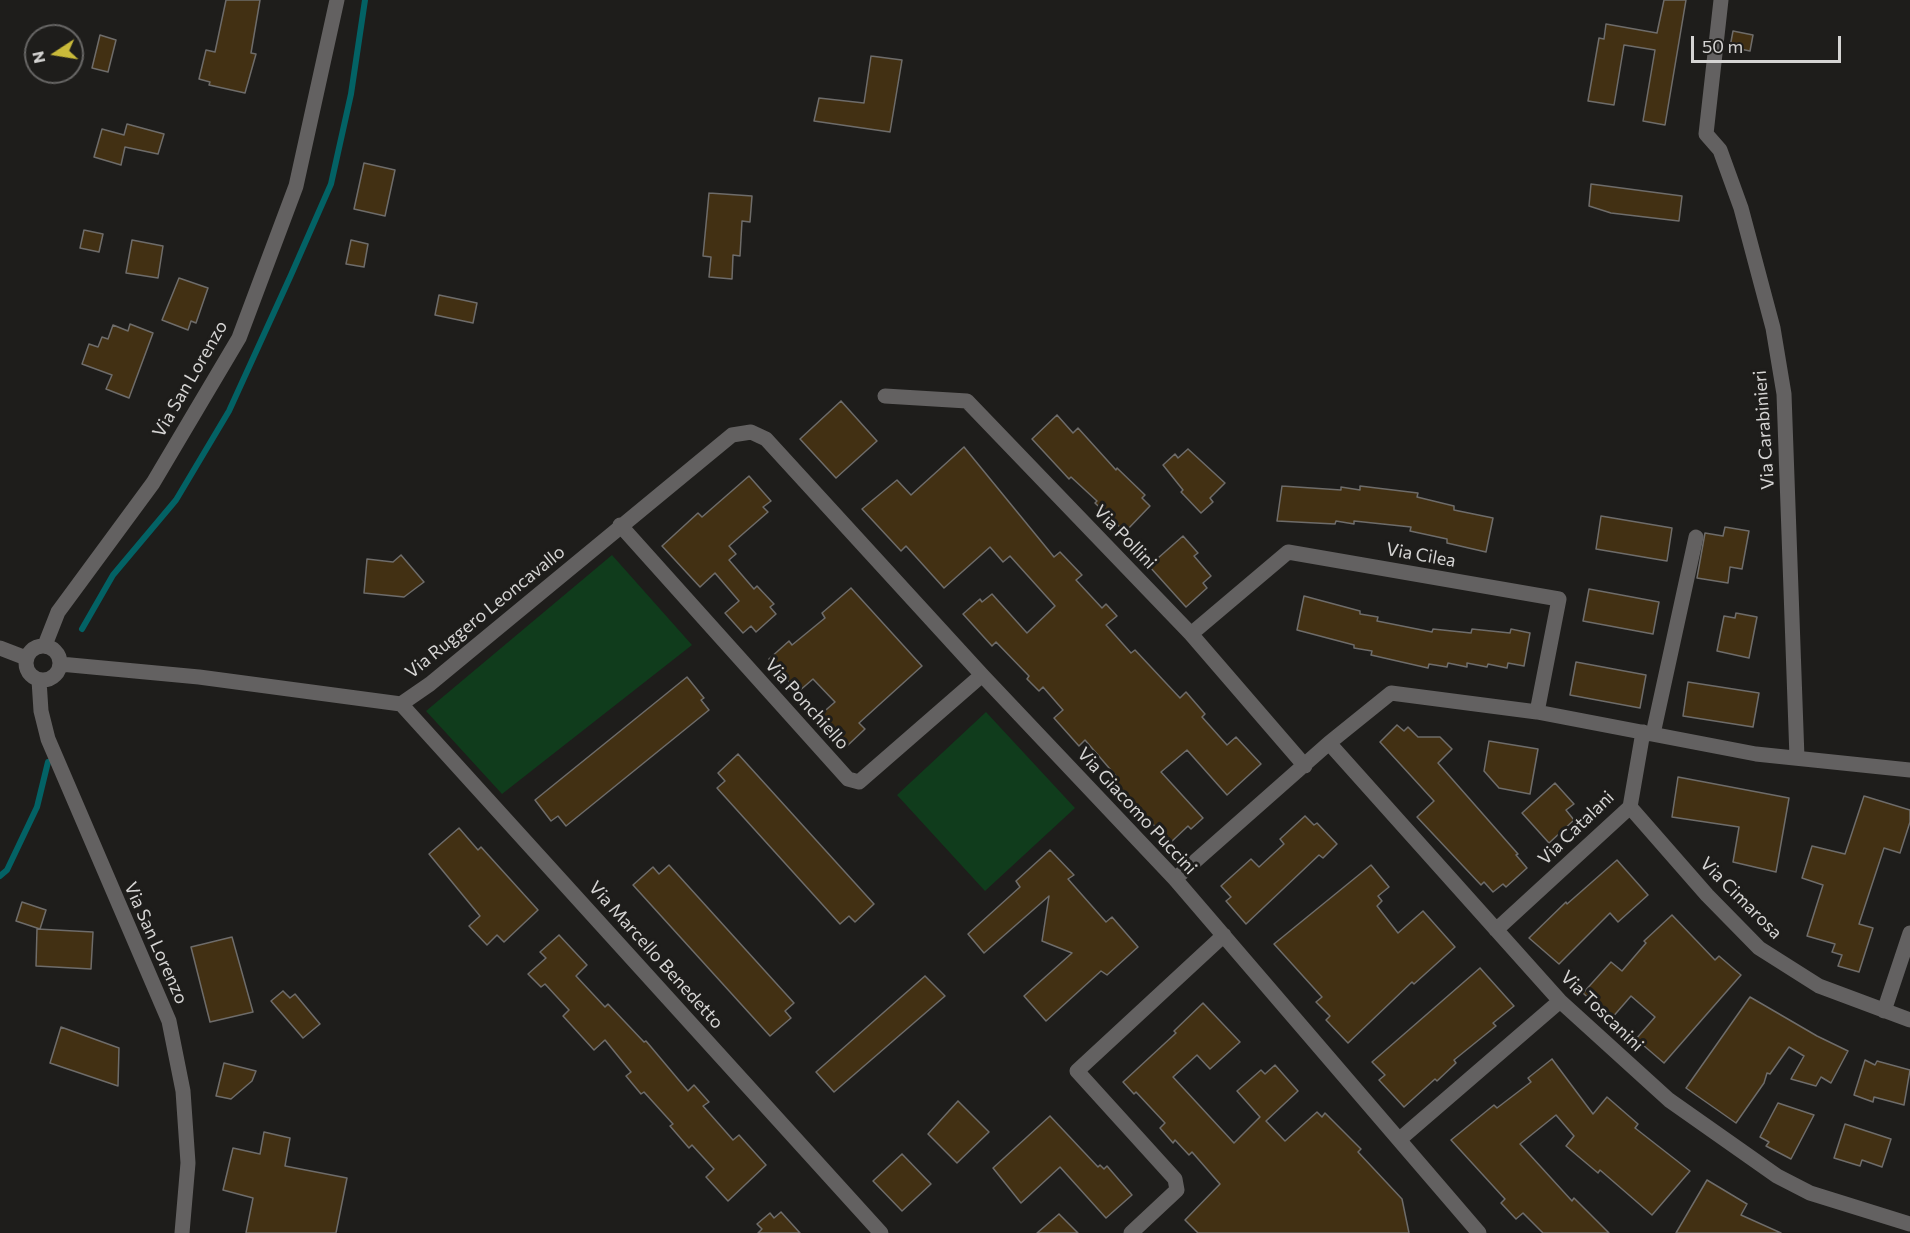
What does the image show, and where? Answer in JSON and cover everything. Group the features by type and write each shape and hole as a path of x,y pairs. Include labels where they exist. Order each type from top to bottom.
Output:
{"street":[{"name":"Via San Lorenzo","path":"45,645 58,612 153,483 239,338 296,186 338,0"},
{"name":"Via Carabinieri","path":"1721,0 1706,135 1720,150 1741,208 1773,328 1784,394 1797,758"},
{"name":"Via Pollini","path":"885,396 967,401 1191,634 1305,766"},
{"name":"Via Ruggero Leoncavallo","path":"60,664 199,677 401,704 430,684 620,525 732,435 751,432"},
{"name":"Via Giacomo Puccini","path":"751,432 766,439 982,675 1175,879 1400,1139 1472,1230"},
{"name":"Via Ponchiello","path":"620,525 848,779 859,782 982,675"},
{"path":"1648,733 1696,537"},
{"name":"Via Cilea","path":"1191,634 1288,552 1559,598 1537,712"},
{"path":"45,645 55,650 60,664 56,675 39,680 28,672 26,658 33,648 45,645"},
{"path":"0,648 26,658"},
{"name":"Via San Lorenzo","path":"39,680 41,711 48,739 169,1022 183,1092 188,1163 182,1233"},
{"path":"1175,879 1329,743 1391,693 1537,712 1755,754 1910,770"},
{"name":"Via Marcello Benedetto","path":"401,704 881,1233"},
{"name":"Via Catalani","path":"1496,930 1630,807 1648,733"},
{"name":"Via Toscanini","path":"1329,743 1560,1001 1669,1100 1777,1176 1810,1192 1910,1224"},
{"name":"Via Cimarosa","path":"1630,807 1707,895 1759,948 1819,986 1910,1020"},
{"path":"1884,1011 1910,933"},
{"path":"1131,1233 1177,1190 1175,1179 1077,1071 1224,935"},
{"path":"1400,1139 1560,1001"}],"green space":[{"path":"612,555 692,645 502,794 426,711"},
{"path":"986,712 1075,808 985,891 897,795"}],"building":[{"path":"226,0 260,0 251,53 256,54 245,93 209,85 210,82 199,79 206,50 215,52"},
{"path":"1664,0 1686,0 1665,125 1643,121 1655,50 1624,45 1614,105 1588,101 1599,38 1604,39 1606,24 1657,33"},
{"path":"1733,31 1753,35 1750,51 1730,47"},
{"path":"100,35 116,40 108,72 92,68"},
{"path":"871,56 902,60 890,132 814,121 819,98 864,103"},
{"path":"127,124 164,134 158,154 125,147 121,165 94,157 102,129 124,135"},
{"path":"364,163 395,170 385,216 354,209"},
{"path":"1591,184 1682,196 1679,221 1611,213 1589,206"},
{"path":"709,193 752,196 750,222 742,221 740,256 733,255 732,279 709,277 711,257 703,256"},
{"path":"84,230 103,234 99,252 80,248"},
{"path":"132,240 163,246 158,278 126,273"},
{"path":"351,240 368,244 364,267 346,264"},
{"path":"179,278 208,288 196,323 191,321 188,330 162,320"},
{"path":"439,295 477,303 473,323 435,315"},
{"path":"130,324 153,333 129,398 106,389 112,375 82,364 89,344 98,347 102,337 108,339 113,325 128,331"},
{"path":"841,401 877,441 836,478 800,439"},
{"path":"1057,415 1073,433 1078,428 1116,470 1117,468 1145,495 1142,498 1150,506 1125,532 1095,503 1097,501 1071,477 1069,479 1032,439"},
{"path":"964,447 1054,557 1060,552 1082,575 1076,580 1102,608 1106,604 1117,616 1106,625 1131,653 1135,650 1180,698 1186,692 1205,714 1202,717 1227,745 1236,737 1261,764 1227,795 1187,750 1161,772 1203,818 1191,829 1188,826 1170,843 1130,799 1128,801 1110,782 1116,776 1085,740 1079,746 1054,718 1063,710 1043,687 1039,691 1027,679 1029,676 996,642 992,646 963,614 980,599 982,602 992,594 1027,633 1055,606 1010,556 1003,562 990,547 944,588 906,546 901,551 862,509 897,480 911,495"},
{"path":"1188,449 1225,483 1210,498 1213,502 1201,513 1181,492 1183,490 1163,465 1175,454 1178,458"},
{"path":"749,476 771,501 763,507 768,512 729,546 736,554 729,560 754,589 757,586 774,604 770,607 776,614 756,632 751,626 743,633 725,613 739,601 715,573 700,587 662,546 698,513 702,517"},
{"path":"1282,486 1341,490 1341,487 1360,490 1360,486 1418,493 1417,497 1454,506 1454,510 1493,518 1486,552 1447,543 1447,539 1410,531 1411,527 1354,521 1354,524 1336,521 1335,524 1277,521"},
{"path":"1601,516 1672,528 1667,561 1596,549"},
{"path":"1725,527 1749,531 1742,569 1730,567 1728,583 1697,578 1705,533 1723,536"},
{"path":"1183,536 1198,553 1194,556 1211,576 1203,583 1207,588 1186,607 1149,566"},
{"path":"401,555 424,582 404,597 364,593 367,559 393,562"},
{"path":"851,588 922,666 859,723 865,729 847,746 819,716 835,702 813,679 798,692 769,659 789,641 792,645 825,618 822,613"},
{"path":"1589,589 1659,602 1653,634 1583,621"},
{"path":"1304,596 1360,611 1360,614 1378,617 1377,621 1432,632 1433,629 1471,633 1472,629 1510,633 1511,629 1530,633 1524,666 1508,663 1507,668 1488,664 1487,667 1467,663 1467,667 1448,663 1447,667 1429,664 1428,668 1371,655 1372,651 1354,648 1354,645 1297,630"},
{"path":"1736,613 1757,617 1749,658 1717,651 1724,616 1735,618"},
{"path":"1576,662 1646,675 1640,708 1570,695"},
{"path":"687,677 704,698 701,700 709,710 566,826 558,816 551,821 535,800"},
{"path":"1688,682 1759,693 1753,727 1683,716"},
{"path":"1397,725 1404,731 1408,727 1418,737 1440,737 1452,749 1438,763 1518,854 1516,855 1527,868 1506,887 1503,884 1493,892 1484,882 1481,885 1417,817 1434,801 1380,742"},
{"path":"1489,741 1538,749 1530,794 1499,788 1484,771"},
{"path":"738,754 874,904 855,922 849,916 840,924 717,788 725,781 718,773"},
{"path":"1678,777 1789,798 1776,872 1733,862 1739,827 1672,817"},
{"path":"1555,783 1574,804 1566,810 1574,820 1549,843 1522,813"},
{"path":"1864,796 1910,810 1910,822 1900,853 1884,848 1859,924 1873,928 1859,972 1838,966 1842,955 1832,952 1835,944 1807,936 1823,885 1802,878 1812,846 1845,854"},
{"path":"1305,816 1314,825 1317,823 1337,844 1323,858 1319,855 1246,924 1226,901 1231,897 1221,886 1251,859 1259,867 1284,844 1280,839"},
{"path":"459,828 478,850 481,847 538,910 504,942 497,935 487,945 469,926 480,916 429,854"},
{"path":"1050,850 1074,875 1068,879 1106,922 1112,917 1138,947 1107,975 1101,971 1046,1021 1024,996 1072,953 1042,941 1049,896 984,953 968,934 1020,887 1016,881"},
{"path":"1617,860 1648,895 1618,922 1610,913 1559,964 1529,938 1566,902 1567,904"},
{"path":"669,865 794,1003 785,1011 791,1018 770,1036 633,885 653,867 659,874"},
{"path":"1371,865 1389,887 1378,896 1382,901 1377,906 1398,933 1423,911 1455,947 1414,984 1412,982 1348,1043 1326,1020 1330,1016 1316,1002 1322,997 1274,944"},
{"path":"22,902 46,910 40,929 16,921"},
{"path":"1672,915 1715,960 1719,956 1741,975 1664,1063 1636,1039 1655,1017 1631,996 1611,1019 1583,993 1611,962 1622,971 1646,943 1644,941"},
{"path":"37,929 93,932 91,969 36,966"},
{"path":"559,935 587,965 576,976 605,1007 608,1004 644,1042 646,1041 688,1091 694,1085 709,1102 703,1106 733,1140 739,1135 766,1165 728,1201 706,1177 714,1169 692,1145 689,1148 670,1126 673,1124 644,1092 641,1094 626,1076 631,1072 605,1040 594,1050 563,1016 569,1010 545,984 541,987 528,974 546,958 540,952"},
{"path":"232,937 253,1012 210,1022 191,947"},
{"path":"1480,968 1514,1006 1493,1023 1496,1026 1454,1060 1456,1063 1437,1081 1435,1079 1404,1107 1379,1080 1385,1075 1372,1062"},
{"path":"925,976 945,996 834,1092 816,1072"},
{"path":"283,991 290,998 295,994 320,1024 303,1038 271,1001"},
{"path":"1750,997 1817,1036 1848,1051 1831,1083 1821,1077 1816,1086 1791,1079 1804,1056 1789,1047 1770,1074 1767,1073 1764,1083 1736,1123 1686,1088"},
{"path":"1203,1003 1240,1042 1210,1069 1197,1055 1173,1077 1234,1143 1260,1117 1237,1091 1261,1070 1265,1074 1275,1065 1298,1091 1266,1121 1285,1141 1317,1112 1322,1117 1325,1113 1361,1149 1358,1152 1402,1199 1409,1233 1198,1233 1185,1220 1220,1184 1192,1152 1189,1155 1175,1140 1173,1143 1160,1128 1165,1123 1136,1092 1134,1094 1123,1082 1176,1033 1174,1031"},
{"path":"61,1027 119,1048 118,1086 50,1063"},
{"path":"1552,1059 1593,1114 1607,1097 1638,1124 1635,1128 1690,1171 1652,1215 1600,1170 1598,1173 1566,1146 1574,1136 1556,1115 1520,1144 1572,1201 1574,1198 1609,1233 1543,1233 1523,1213 1516,1219 1501,1203 1505,1199 1451,1140 1494,1105 1497,1108 1531,1082 1528,1078"},
{"path":"1865,1060 1875,1065 1877,1061 1910,1070 1904,1105 1874,1097 1873,1102 1854,1095"},
{"path":"224,1063 256,1071 252,1081 231,1099 216,1096"},
{"path":"958,1101 989,1132 957,1163 928,1134"},
{"path":"1778,1103 1814,1115 1791,1159 1766,1146 1769,1142 1760,1137"},
{"path":"1050,1116 1098,1167 1100,1165 1104,1169 1107,1166 1132,1195 1106,1218 1060,1167 1021,1203 993,1168"},
{"path":"1845,1124 1891,1139 1882,1167 1862,1160 1860,1166 1834,1158"},
{"path":"264,1132 290,1138 285,1166 347,1178 336,1233 246,1233 253,1198 223,1190 233,1148 260,1154"},
{"path":"902,1154 931,1184 902,1211 873,1181"},
{"path":"1707,1180 1747,1204 1741,1215 1781,1233 1676,1233"},
{"path":"781,1212 800,1233 758,1233 762,1229 757,1224 770,1213 774,1218"},
{"path":"1059,1214 1078,1233 1037,1233"}],"waterway":[{"path":"82,629 113,575 176,500 229,411 291,275 331,184 351,94 365,0"},
{"path":"0,876 7,870 37,807 48,762"}]}
